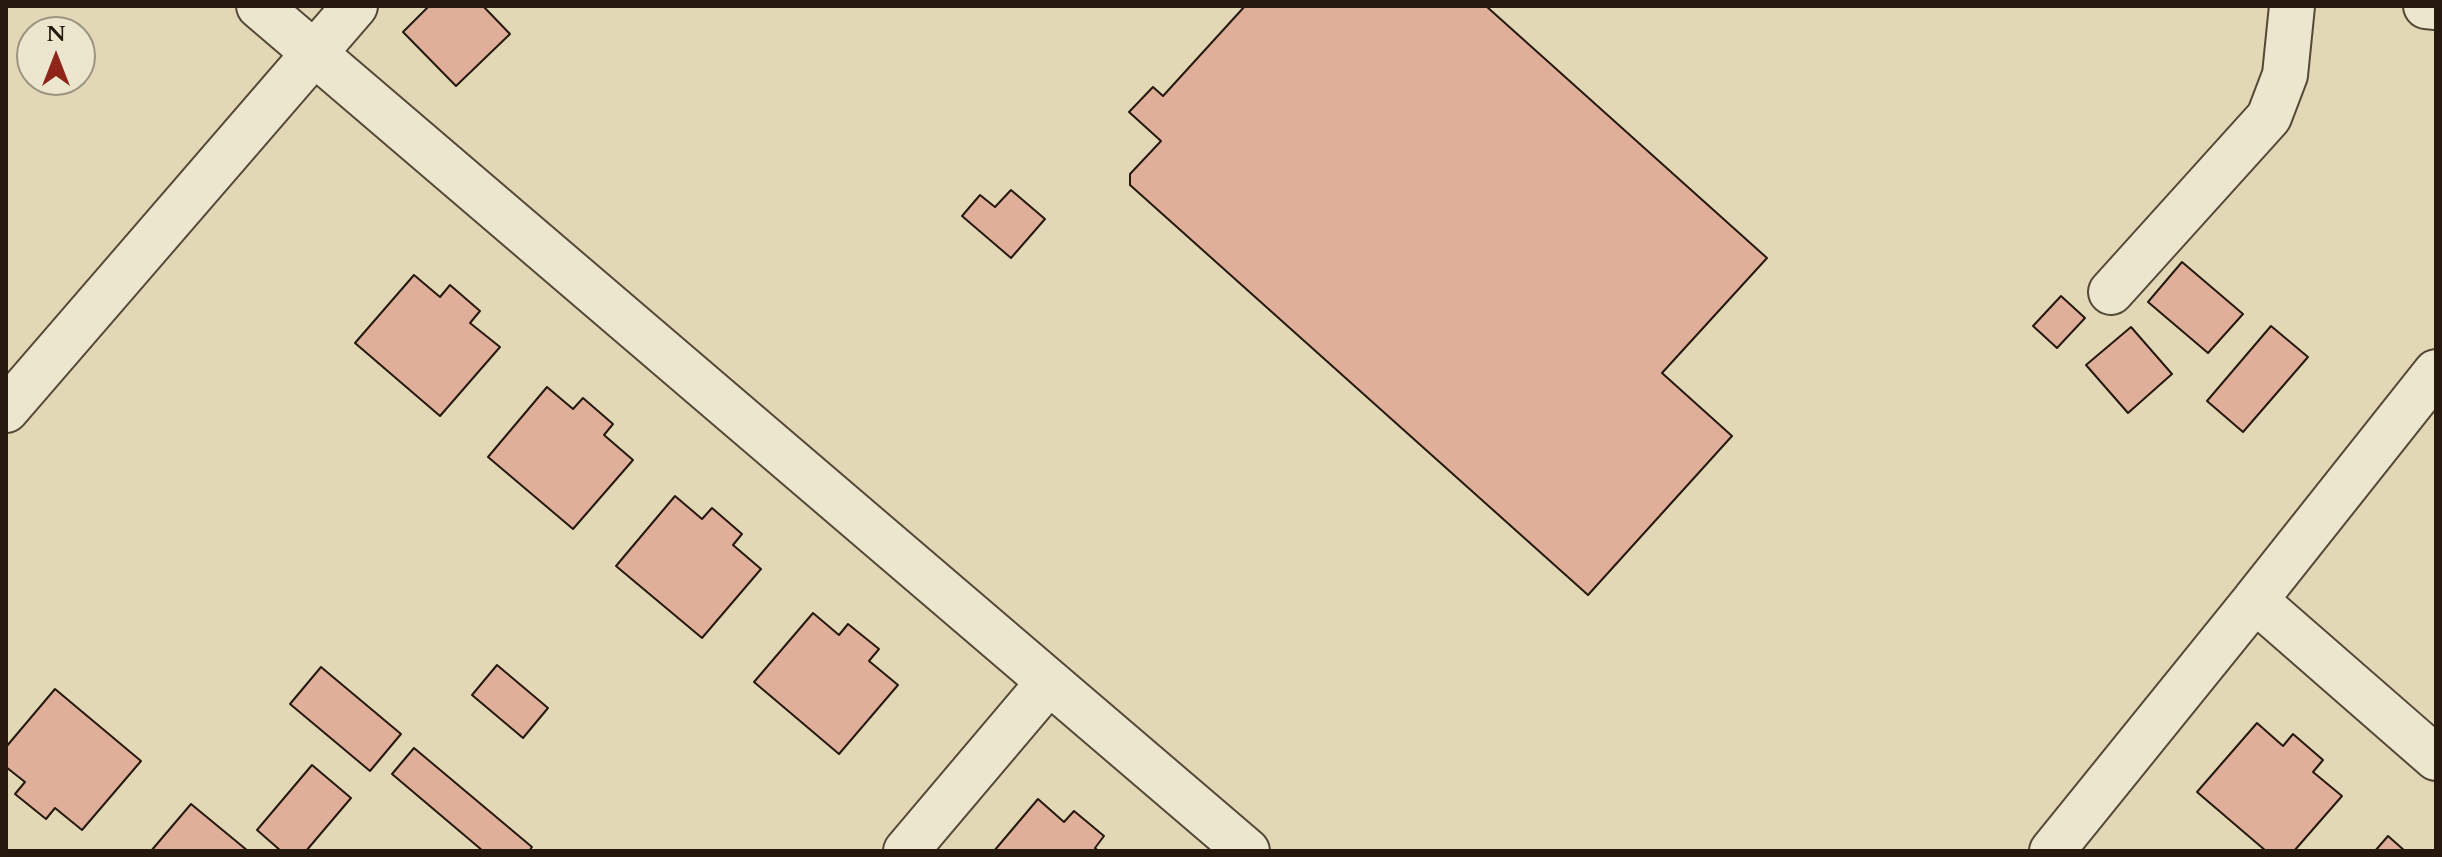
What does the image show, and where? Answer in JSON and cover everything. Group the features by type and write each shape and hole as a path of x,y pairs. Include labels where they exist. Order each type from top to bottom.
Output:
{"street":[{"path":"259,6 1247,851"},
{"path":"6,410 355,6"},
{"path":"2111,292 2269,117 2285,75 2292,6"},
{"path":"2426,6 2436,7"},
{"path":"2052,851 2436,372"},
{"path":"2255,600 2436,758"},
{"path":"906,851 1049,682"}],"building":[{"path":"429,6 483,6 510,34 456,86 403,32"},
{"path":"1245,6 1486,6 1767,258 1662,373 1732,436 1588,595 1130,185 1130,174 1161,141 1129,112 1153,87 1163,96"},
{"path":"1011,190 1045,219 1011,258 962,216 980,195 995,207"},
{"path":"2182,262 2243,314 2208,353 2148,302"},
{"path":"414,275 440,297 450,285 480,311 470,323 500,347 440,416 355,343"},
{"path":"2061,296 2085,318 2057,348 2033,326"},
{"path":"2271,326 2308,357 2243,432 2207,401"},
{"path":"2131,327 2172,374 2128,413 2086,365"},
{"path":"547,387 573,409 583,398 613,424 604,435 633,460 573,529 488,457"},
{"path":"675,496 702,519 712,508 742,534 733,545 761,569 702,638 616,566"},
{"path":"813,613 839,635 848,624 879,649 869,661 898,685 839,754 754,682"},
{"path":"497,665 548,708 523,738 472,695"},
{"path":"321,667 401,734 370,771 290,704"},
{"path":"55,689 141,761 82,830 55,808 46,819 15,794 25,782 6,767 6,747"},
{"path":"2257,723 2283,746 2293,734 2323,760 2313,772 2342,796 2294,851 2266,851 2197,792"},
{"path":"414,748 532,847 529,851 483,851 392,774"},
{"path":"312,765 351,798 306,851 281,851 257,830"},
{"path":"1038,799 1064,822 1074,811 1104,836 1095,848 1098,851 994,851"},
{"path":"191,804 248,851 151,851"},
{"path":"2388,836 2405,851 2375,851"}]}
